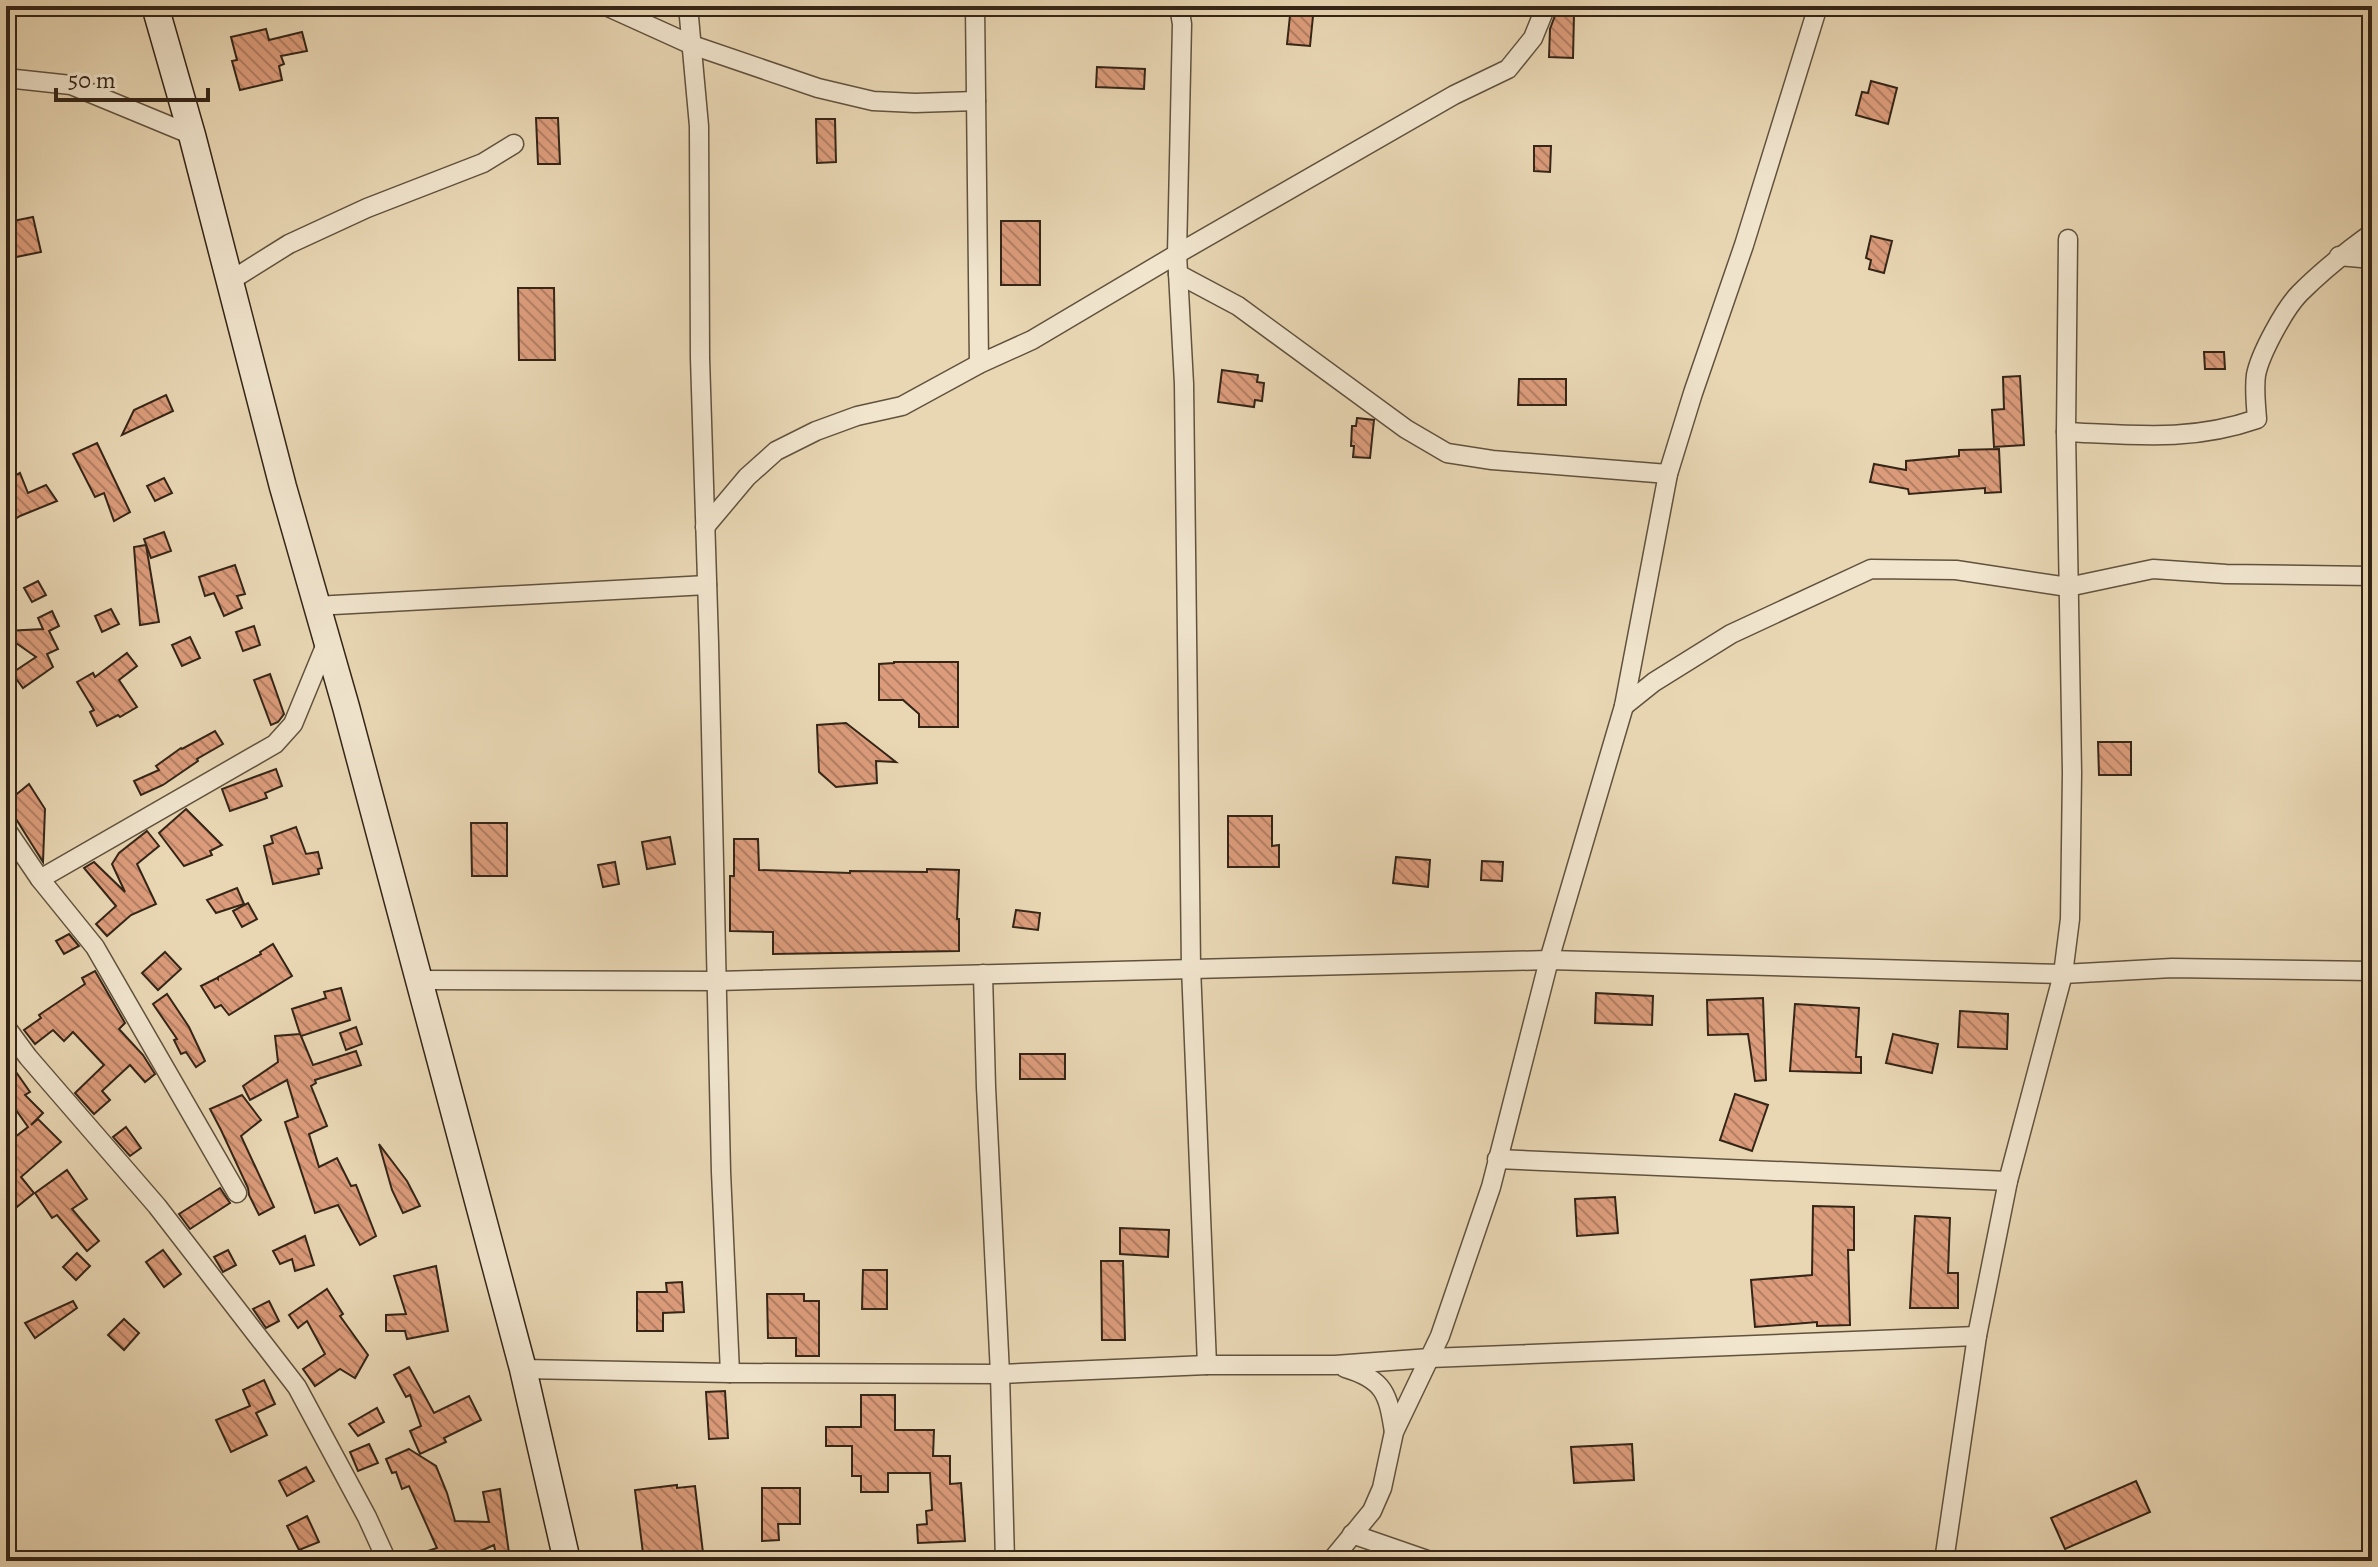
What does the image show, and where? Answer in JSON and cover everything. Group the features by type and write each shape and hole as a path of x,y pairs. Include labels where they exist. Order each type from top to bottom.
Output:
{"main road":[{"path":"155,6 523,1369 567,1561"}],"street":[{"path":"606,6 692,45 818,88 873,101 976,101"},
{"path":"688,6 699,126 700,358 721,1172 730,1373"},
{"path":"975,6 979,364"},
{"path":"1179,6 1182,24 1177,254 1184,384 1191,967 1207,1365"},
{"path":"705,527 747,477 776,451 816,431 857,416 902,406 979,364 1032,340 1454,95 1508,69 1533,38 1546,6"},
{"path":"1331,1561 1372,1511 1382,1488 1394,1432 1440,1336 1491,1187 1549,960 1624,706 1668,474 1744,245 1818,6"},
{"path":"6,78 71,85 192,135"},
{"path":"230,281 289,244 367,208 483,163 514,144"},
{"path":"2066,432 2162,436 2209,433 2257,419 2256,377 2265,348 2298,295 2339,256 2372,233"},
{"path":"1944,1561 1977,1336 2008,1181 2063,974 2070,919 2072,773 2066,432 2068,239"},
{"path":"2339,256 2372,259"},
{"path":"1178,274 1238,306 1406,429 1447,453 1492,460 1668,474"},
{"path":"1624,706 1654,682 1731,634 1871,569 1956,570 2068,587 2153,569 2226,574 2372,576"},
{"path":"315,606 707,585"},
{"path":"40,879 275,744 293,724 326,644"},
{"path":"6,829 40,879 95,947 237,1193"},
{"path":"419,980 717,981 1549,960 2063,974 2172,968 2372,971"},
{"path":"983,974 1005,1561"},
{"path":"6,1027 28,1057 157,1206 297,1387 367,1517 387,1561"},
{"path":"1497,1159 2008,1181"},
{"path":"523,1369 1000,1374 1207,1365 1335,1365 1430,1358 1977,1336"},
{"path":"1335,1365 1363,1373 1382,1388 1390,1407 1394,1432"},
{"path":"1352,1534 1430,1561"}],"building":[{"path":"1291,6 1314,6 1310,46 1287,44"},
{"path":"1556,13 1574,14 1573,58 1549,57 1550,29"},
{"path":"266,29 269,40 302,32 307,51 281,56 284,64 279,66 282,80 240,90 232,61 237,60 231,37"},
{"path":"1097,67 1145,69 1144,89 1096,87"},
{"path":"1871,81 1897,88 1888,124 1856,115 1862,92 1868,93"},
{"path":"536,118 558,118 560,164 538,164"},
{"path":"816,119 835,119 836,162 817,163"},
{"path":"1534,146 1551,146 1550,172 1534,171"},
{"path":"33,217 41,252 16,257 8,222"},
{"path":"1001,221 1040,221 1040,285 1001,285"},
{"path":"1871,236 1892,241 1884,273 1869,269 1871,260 1866,258"},
{"path":"518,288 554,288 555,360 519,360"},
{"path":"2204,352 2224,352 2225,369 2205,369"},
{"path":"1222,370 1258,375 1257,382 1264,383 1262,401 1255,400 1254,407 1218,402"},
{"path":"2020,376 2024,445 1994,447 1992,410 2004,409 2003,377"},
{"path":"1519,379 1566,379 1566,405 1518,405"},
{"path":"166,395 173,411 122,435 134,410"},
{"path":"1357,418 1374,420 1370,458 1353,457 1352,426 1356,426"},
{"path":"97,443 130,512 114,521 104,493 95,497 73,454"},
{"path":"1999,449 2001,492 1985,493 1985,488 1909,494 1908,489 1870,482 1874,464 1906,470 1906,461 1959,456 1959,450"},
{"path":"20,473 28,493 46,485 57,501 6,525 6,480"},
{"path":"164,478 172,493 155,501 147,486"},
{"path":"164,532 171,551 151,558 144,539"},
{"path":"146,545 159,622 140,625 134,547"},
{"path":"235,565 245,594 237,596 242,608 224,616 214,593 205,596 199,577"},
{"path":"38,581 46,595 32,602 24,588"},
{"path":"111,609 119,624 102,632 95,616"},
{"path":"52,611 59,626 49,631 58,649 47,654 53,667 23,688 12,673 36,657 6,636 6,631 43,629 38,618"},
{"path":"254,626 260,645 243,651 236,632"},
{"path":"190,637 200,658 182,666 172,645"},
{"path":"127,653 137,666 119,680 137,707 97,726 90,712 94,710 77,682 93,673 95,677"},
{"path":"958,662 958,727 919,727 919,714 903,700 879,700 879,664"},
{"path":"270,674 284,714 271,725 254,680"},
{"path":"846,723 896,762 876,761 877,783 836,787 819,772 817,725"},
{"path":"215,731 223,744 163,785 141,795 134,781 159,770 156,766 181,748"},
{"path":"2098,742 2131,742 2131,775 2099,775"},
{"path":"276,769 282,786 265,793 267,798 230,811 222,789"},
{"path":"29,784 45,809 43,862 6,803"},
{"path":"186,809 222,845 210,851 212,855 184,866 159,833"},
{"path":"1228,816 1272,816 1272,846 1279,845 1279,867 1228,867"},
{"path":"471,823 507,823 507,876 472,876"},
{"path":"296,827 306,854 318,852 322,868 318,869 319,874 273,884 264,846 273,843 271,836"},
{"path":"147,831 159,846 137,864 156,904 131,915 107,936 96,924 116,906 84,868 94,862 125,892 112,864 119,853"},
{"path":"670,837 675,864 647,869 642,842"},
{"path":"734,839 758,839 759,870 850,873 959,870 959,951 773,954 773,932 730,931"},
{"path":"1396,857 1430,860 1428,887 1393,883"},
{"path":"1482,861 1503,862 1502,881 1481,880"},
{"path":"615,862 619,884 603,887 598,865"},
{"path":"237,888 244,904 216,913 207,900"},
{"path":"248,903 257,919 242,927 233,911"},
{"path":"1016,910 1040,913 1038,930 1013,927"},
{"path":"69,934 79,946 64,954 56,941"},
{"path":"273,944 292,976 229,1015 221,1005 215,1008 201,986 261,954"},
{"path":"165,952 181,969 158,990 142,973"},
{"path":"95,971 125,1023 119,1029 143,1055 155,1074 145,1082 130,1065 102,1091 110,1100 94,1114 75,1093 104,1065 73,1032 64,1041 53,1030 35,1044 24,1030 41,1018 39,1015 85,984 82,978"},
{"path":"341,988 350,1020 301,1036 313,1065 356,1051 361,1065 315,1080 316,1083 311,1086 327,1126 309,1134 319,1167 337,1158 351,1186 356,1185 376,1236 360,1245 338,1205 315,1213 285,1122 298,1117 287,1080 250,1100 243,1086 278,1062 275,1036 300,1034 292,1009 326,998 324,992"},
{"path":"1596,993 1653,996 1652,1025 1595,1023"},
{"path":"167,994 189,1027 205,1061 196,1067 186,1052 181,1054 174,1040 177,1039 153,1004"},
{"path":"1763,998 1766,1080 1755,1081 1748,1034 1708,1035 1707,1000"},
{"path":"1795,1004 1859,1008 1856,1057 1861,1057 1861,1073 1790,1071"},
{"path":"1960,1011 2008,1014 2007,1049 1958,1047"},
{"path":"356,1027 362,1044 346,1050 340,1033"},
{"path":"1893,1034 1938,1044 1932,1073 1886,1063"},
{"path":"1020,1054 1065,1054 1065,1079 1020,1079"},
{"path":"16,1072 30,1092 25,1095 43,1113 31,1125 38,1119 61,1142 21,1177 34,1193 6,1216 6,1144 28,1127 6,1096 6,1076 8,1078"},
{"path":"1735,1094 1768,1105 1752,1151 1720,1140"},
{"path":"242,1095 261,1120 241,1136 274,1207 259,1215 210,1109"},
{"path":"126,1127 141,1148 130,1156 113,1137"},
{"path":"379,1144 407,1181 420,1206 403,1213 392,1190"},
{"path":"67,1170 87,1199 72,1209 99,1241 87,1251 57,1215 52,1218 35,1193"},
{"path":"220,1188 230,1203 190,1229 179,1214"},
{"path":"1615,1197 1618,1233 1577,1236 1575,1199"},
{"path":"1813,1206 1854,1207 1854,1250 1848,1250 1850,1325 1817,1326 1817,1322 1755,1327 1751,1280 1812,1275"},
{"path":"1915,1216 1950,1218 1948,1273 1958,1273 1958,1308 1910,1308"},
{"path":"1120,1228 1169,1230 1168,1257 1120,1254"},
{"path":"305,1236 314,1265 295,1271 292,1259 280,1264 273,1251"},
{"path":"163,1250 181,1274 164,1287 146,1262"},
{"path":"228,1250 236,1265 223,1272 214,1257"},
{"path":"77,1253 90,1266 76,1280 63,1267"},
{"path":"1101,1261 1123,1261 1125,1340 1102,1340"},
{"path":"436,1266 448,1331 407,1339 405,1331 386,1331 386,1315 406,1314 394,1276"},
{"path":"863,1270 887,1270 887,1309 862,1309"},
{"path":"682,1282 684,1312 663,1313 663,1331 637,1331 637,1292 667,1292 666,1283"},
{"path":"327,1289 343,1314 340,1316 368,1355 355,1378 340,1369 315,1386 303,1369 325,1354 307,1321 298,1328 289,1315"},
{"path":"767,1294 804,1294 804,1301 819,1301 819,1356 796,1356 796,1338 768,1338"},
{"path":"73,1301 77,1308 35,1338 25,1323"},
{"path":"269,1301 279,1321 266,1328 253,1309"},
{"path":"124,1319 139,1333 124,1350 108,1335"},
{"path":"409,1367 434,1413 469,1396 481,1420 420,1454 410,1431 421,1426 410,1395 406,1397 394,1375"},
{"path":"264,1380 275,1404 256,1413 267,1435 231,1452 216,1420 250,1406 243,1390"},
{"path":"725,1391 728,1438 709,1439 706,1392"},
{"path":"861,1395 895,1395 895,1430 934,1430 933,1456 950,1456 950,1484 961,1483 965,1541 918,1543 917,1525 927,1524 926,1511 932,1510 930,1473 888,1473 888,1492 861,1492 861,1476 852,1476 852,1446 826,1446 826,1427 861,1427"},
{"path":"377,1408 384,1422 358,1436 349,1424"},
{"path":"369,1444 378,1463 358,1471 350,1452"},
{"path":"1632,1444 1634,1480 1574,1483 1571,1447"},
{"path":"409,1449 436,1466 455,1521 489,1522 483,1492 500,1489 509,1553 496,1555 494,1545 458,1561 406,1561 406,1558 437,1548 409,1486 402,1489 396,1472 392,1473 386,1459"},
{"path":"306,1467 314,1481 287,1496 279,1481"},
{"path":"2136,1481 2150,1512 2065,1549 2051,1518"},
{"path":"677,1485 677,1488 695,1486 704,1561 644,1561 635,1490"},
{"path":"762,1488 800,1488 800,1524 778,1524 779,1540 762,1541"},
{"path":"307,1516 319,1542 299,1550 287,1526"}]}
